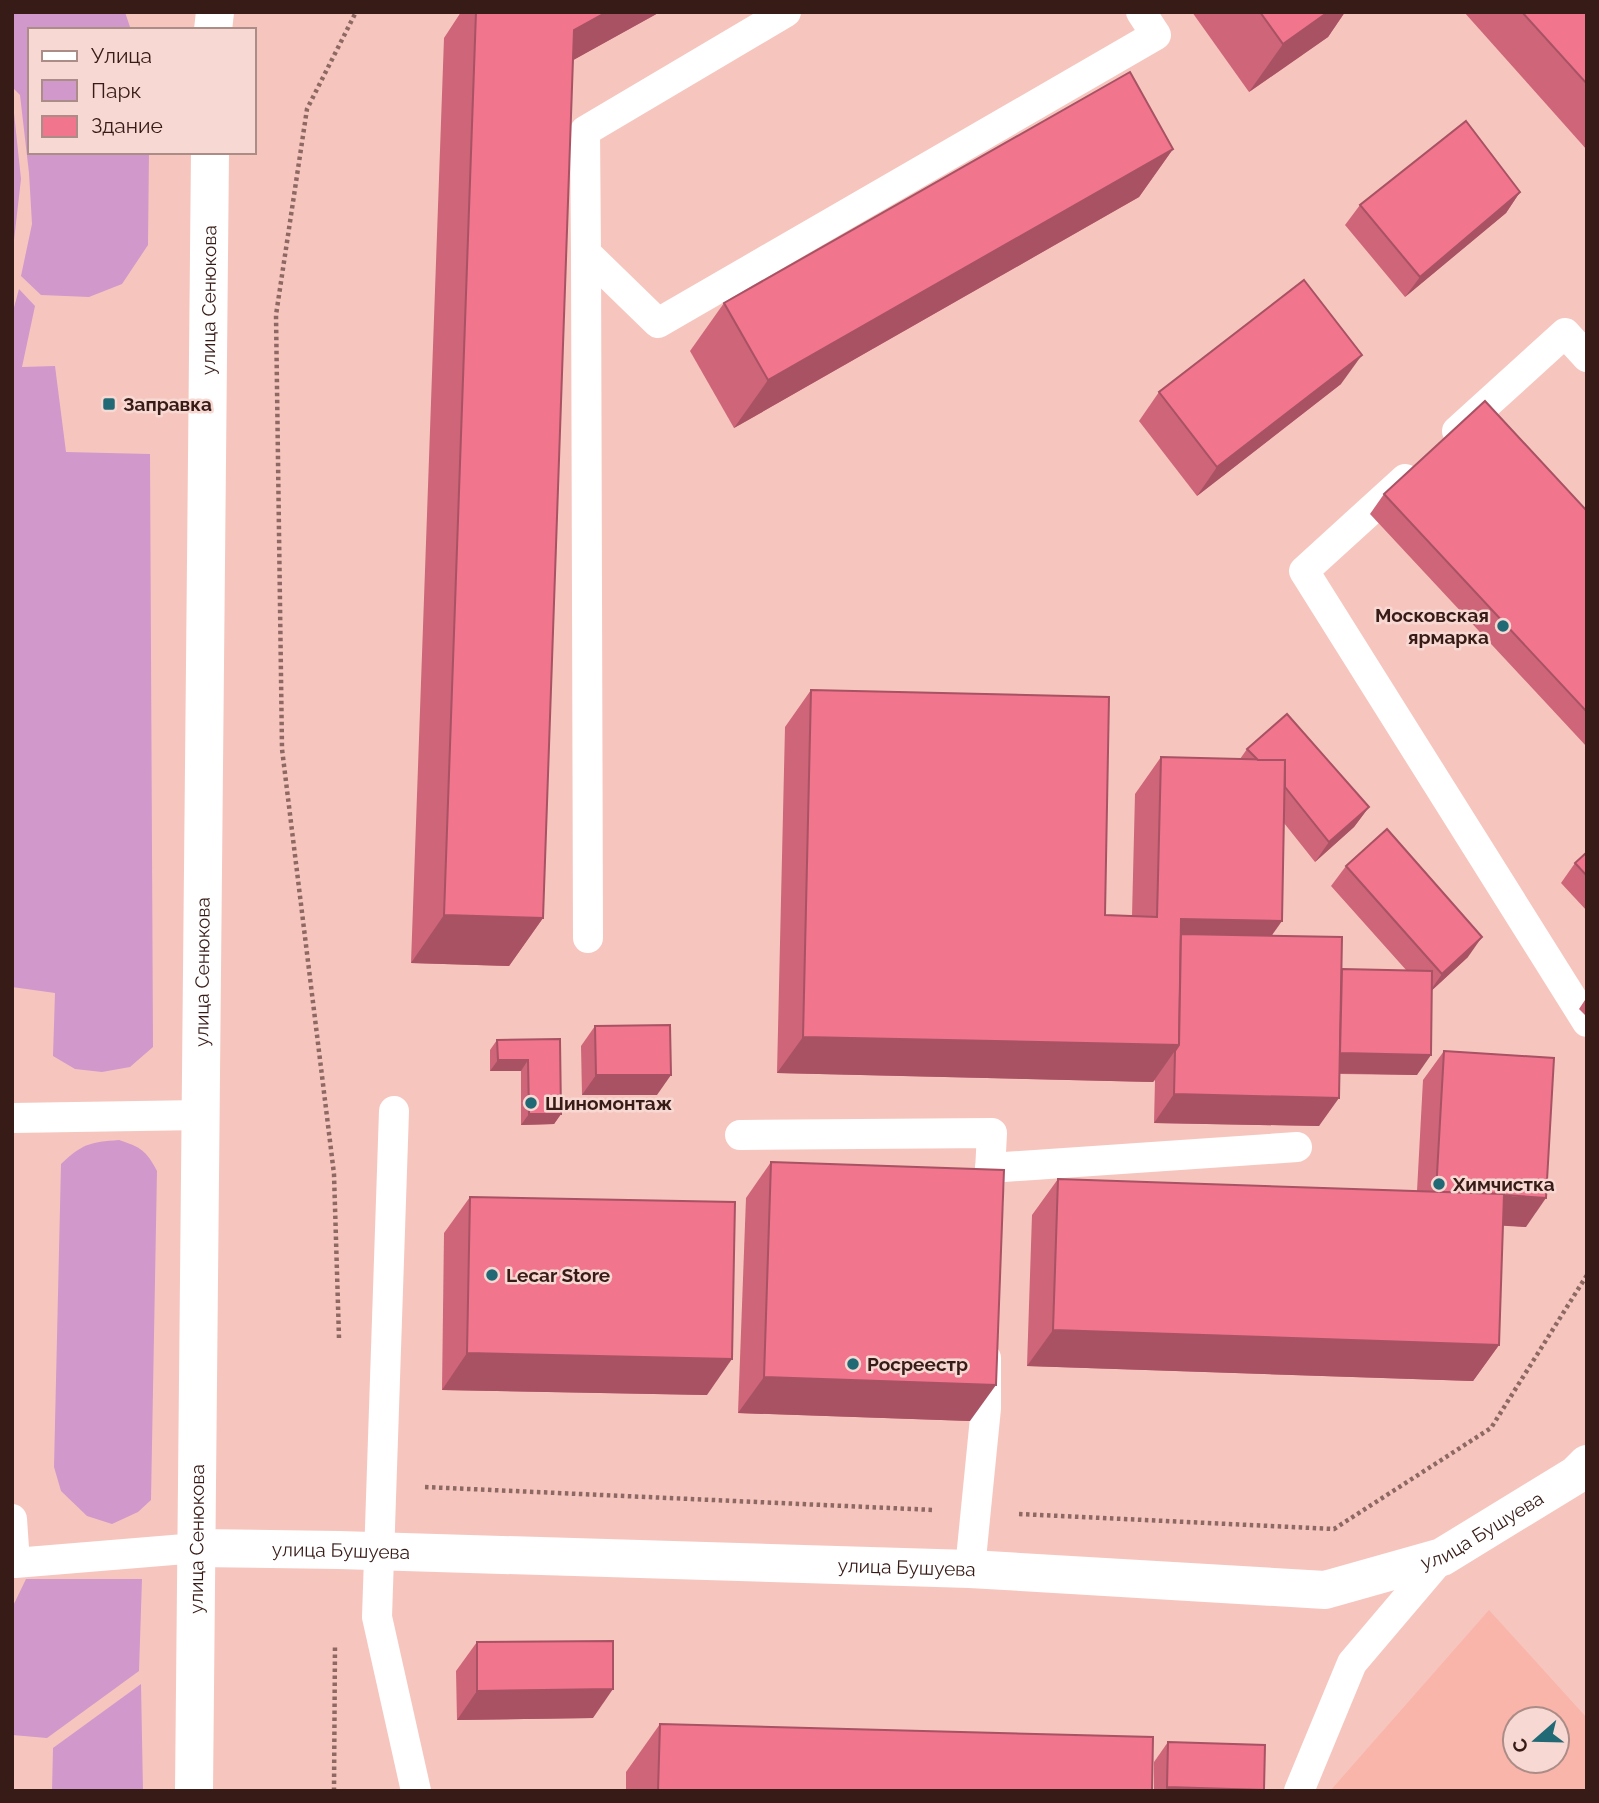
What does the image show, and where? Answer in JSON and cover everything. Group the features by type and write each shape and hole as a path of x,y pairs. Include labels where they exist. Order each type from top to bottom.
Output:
{"main road":[{"name":"улица Сенюкова","path":"194,1791 210,154"},
{"name":"улица Бушуева","path":"197,1548 970,1569 1325,1590 1442,1557 1576,1475 1587,1464"}],"lane":[{"path":"588,938 585,131 786,12"},
{"path":"586,253 657,323 1156,35 1141,12"},
{"path":"1587,357 1565,333 1304,571 1587,1022"},
{"path":"394,1111 377,1617 416,1791"},
{"path":"12,1118 201,1115"},
{"path":"740,1135 992,1133 988,1231"},
{"path":"990,1168 1297,1147"},
{"path":"970,1569 986,1408 987,1326"},
{"path":"12,1519 15,1563 197,1548"},
{"path":"1299,1791 1352,1663 1442,1557"}],"path":[{"path":"340,1349 334,1174 282,749 276,315 307,109 356,12"},
{"path":"1491,1428 1587,1275"},
{"path":"334,1791 335,1643"}],"shaded area":[{"path":"1489,1610 1587,1718 1587,1791 1330,1791"}],"green space":[{"path":"12,12 125,12 130,28 28,28 28,154 149,154 148,245 122,284 89,297 41,295 21,276 32,224 20,95 12,87"},
{"path":"12,94 21,179 12,258"},
{"path":"19,289 35,306 22,367 55,366 66,452 150,454 153,1047 130,1067 102,1072 75,1069 53,1056 55,993 12,987 12,315"},
{"path":"119,1140 142,1150 157,1171 151,1500 138,1512 112,1524 87,1516 61,1491 54,1467 61,1164 87,1145"},
{"path":"26,1579 142,1579 139,1671 47,1738 12,1735 12,1608"},
{"path":"141,1684 143,1791 52,1791 53,1748"}],"building":[{"path":"476,12 607,12 574,30 543,918 444,915"},
{"path":"1260,12 1328,12 1283,44"},
{"path":"1522,12 1587,12 1587,84"},
{"path":"1130,72 1173,149 768,380 724,303"},
{"path":"1466,121 1520,192 1420,277 1360,205"},
{"path":"1304,280 1362,355 1217,467 1159,392"},
{"path":"1485,401 1587,511 1587,712 1384,494"},
{"path":"811,690 1109,697 1105,915 1157,917 1161,757 1285,760 1282,921 1181,919 1179,1045 803,1037"},
{"path":"1287,714 1369,807 1329,842 1285,787 1285,760 1258,760 1247,749"},
{"path":"1387,829 1482,937 1442,974 1346,866"},
{"path":"1587,852 1587,876 1575,863"},
{"path":"1181,934 1342,937 1339,1098 1174,1094 1175,1051 1179,1045"},
{"path":"1342,969 1432,971 1431,1055 1340,1053"},
{"path":"670,1025 671,1075 596,1075 595,1026"},
{"path":"560,1039 561,1114 529,1114 528,1060 498,1060 497,1040"},
{"path":"1444,1051 1554,1058 1546,1198 1436,1192"},
{"path":"771,1162 1004,1170 996,1385 764,1377"},
{"path":"1058,1179 1504,1194 1499,1345 1053,1330"},
{"path":"470,1197 735,1202 732,1359 467,1353"},
{"path":"613,1641 613,1689 477,1691 477,1642"},
{"path":"660,1724 1153,1737 1152,1791 658,1791"},
{"path":"1168,1742 1265,1745 1264,1790 1167,1787"}],"place":[{"name":"Заправка","path":"109,404"},
{"name":"Московская ярмарка","path":"1503,626"},
{"name":"Шиномонтаж","path":"531,1103"},
{"name":"Химчистка","path":"1439,1184"},
{"name":"Lecar Store","path":"492,1275"},
{"name":"Росреестр","path":"853,1364"}]}
